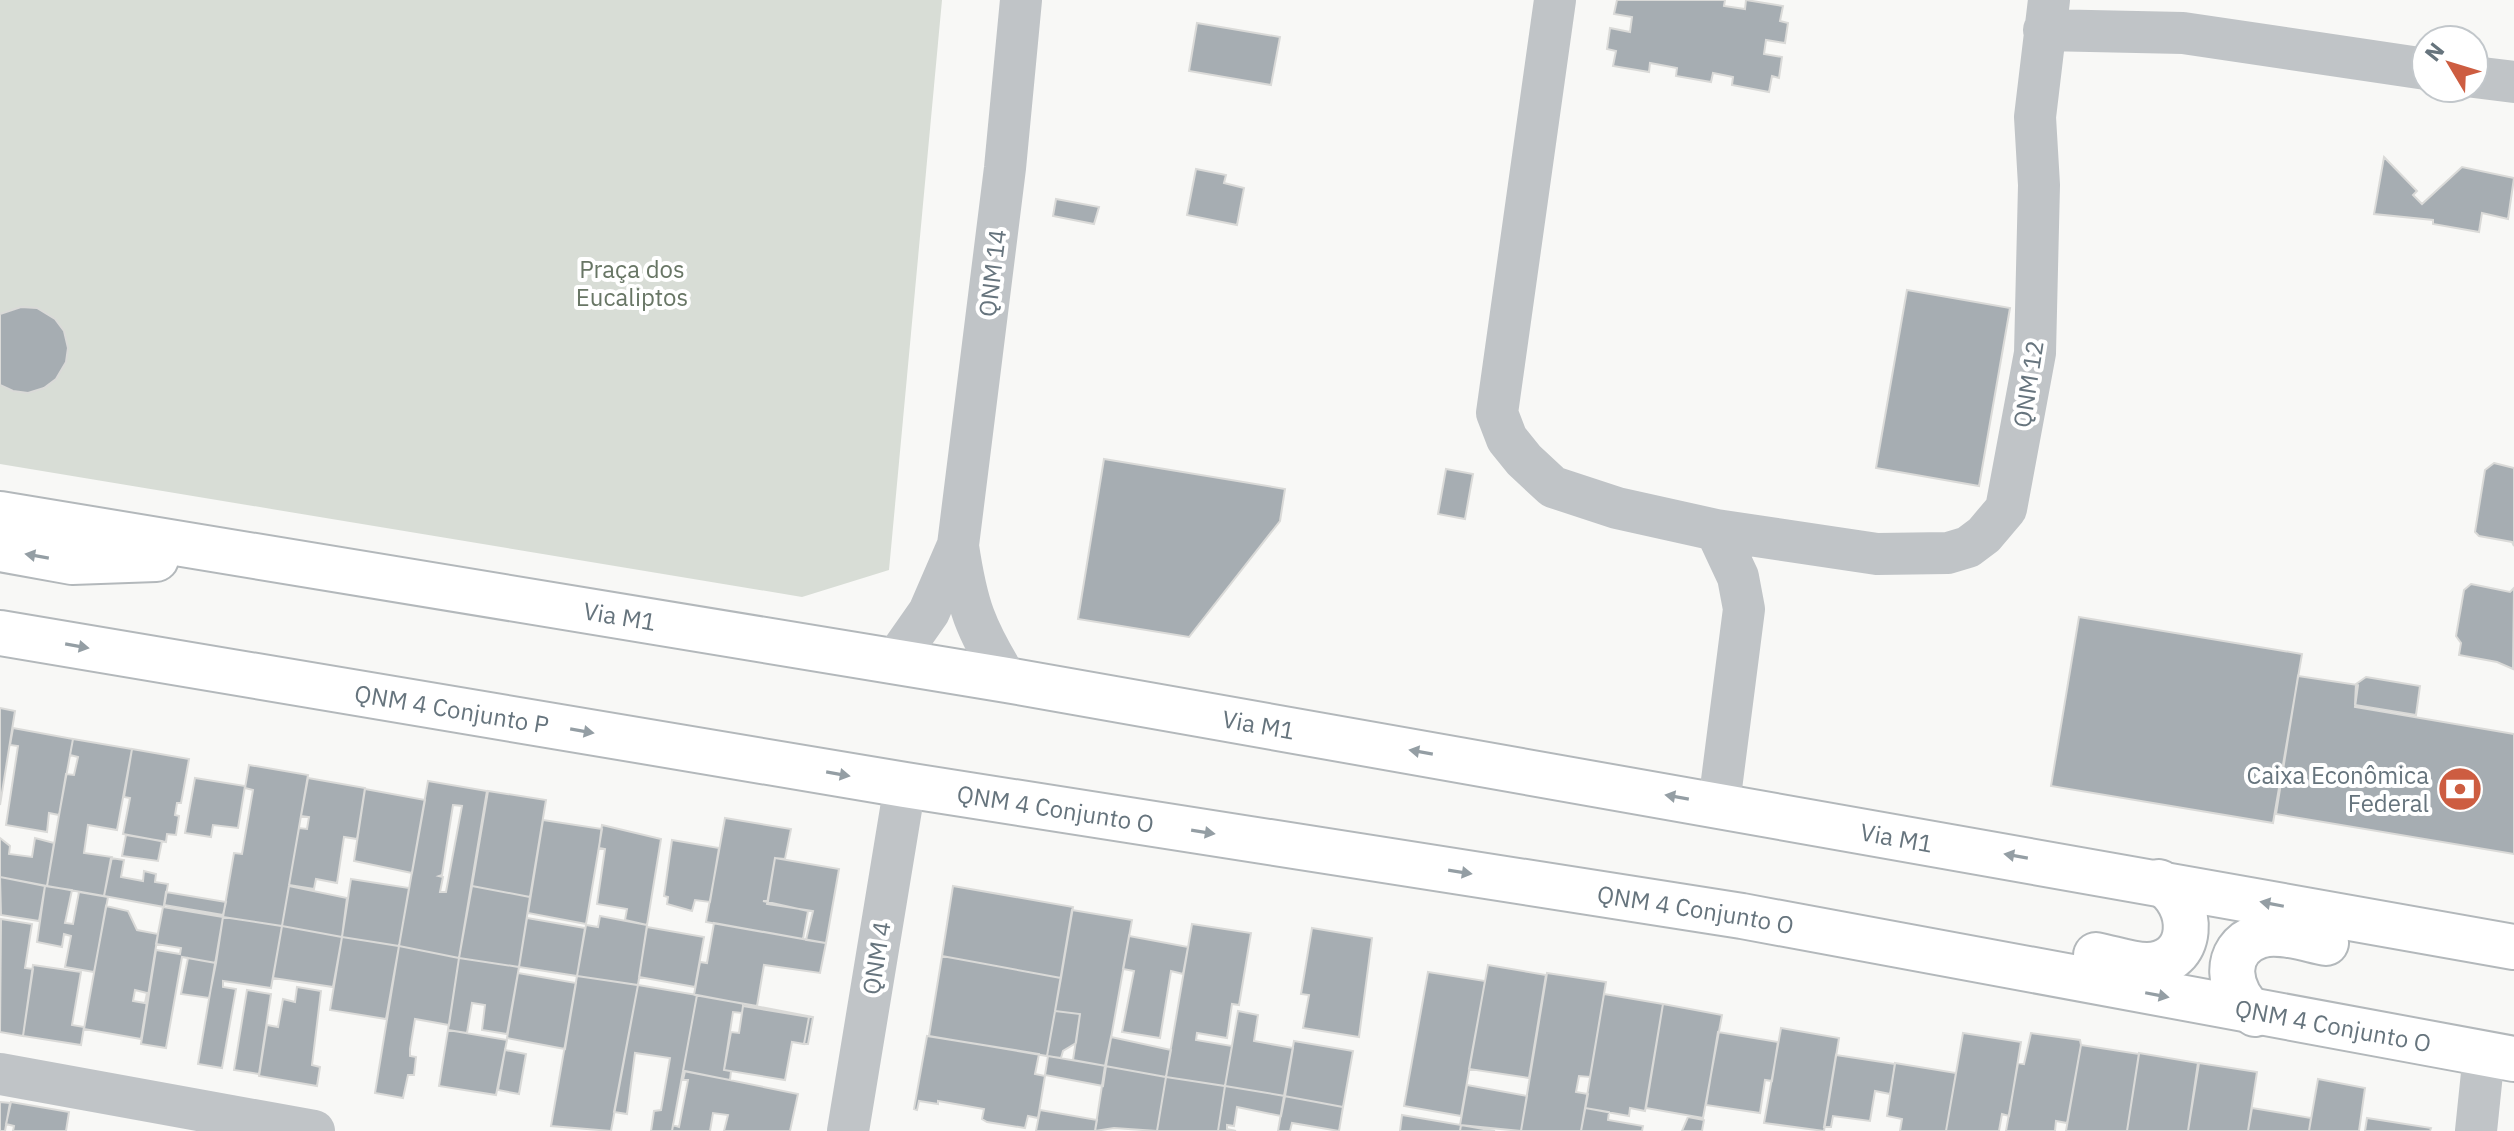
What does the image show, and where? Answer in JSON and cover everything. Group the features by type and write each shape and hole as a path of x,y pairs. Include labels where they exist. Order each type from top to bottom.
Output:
{"main road":[{"name":"Via M1","path":"0,514 1007,680 2514,947"},
{"path":"0,549 72,562 255,555"},
{"name":"QNM 4 Conjunto P","path":"0,633 905,785"},
{"name":"QNM 4 Conjunto O","path":"905,785 1742,916 2255,1014 2499,1056"},
{"path":"1742,916 1838,908 2147,965 2174,953 2187,927 2181,899 2159,882"},
{"path":"2255,1014 2235,995 2231,968 2245,944 2273,933 2514,975"}],"street":[{"name":"QNM 14","path":"1007,680 983,641 967,603 958,545 1005,168 1021,0"},
{"name":"QNM 12","path":"1555,0 1497,413 1507,439 1553,487 1617,508 1716,530 1877,554 1948,553 1968,547 1984,535 2006,509 2035,353 2039,185 2035,117 2046,15 2126,29 2183,33 2410,67"},
{"path":"2490,79 2514,82"},
{"path":"1716,530 1738,577 1744,609 1719,804"},
{"path":"1744,609 1797,541"},
{"name":"QNM 14","path":"894,662 929,612 958,545"},
{"name":"QNM 4","path":"848,1131 905,785"},
{"path":"2476,1131 2499,1056"},
{"path":"0,1074 314,1131"}],"green space":[{"name":"Praça dos Eucaliptos","path":"0,0 942,0 889,570 802,597 0,464"}],"building":[{"path":"1617,0 1725,0 1724,6 1745,9 1746,0 1783,6 1780,21 1788,23 1785,43 1766,40 1764,54 1782,57 1779,78 1772,76 1769,92 1732,85 1733,77 1713,73 1711,82 1676,76 1677,68 1650,63 1649,72 1613,66 1616,51 1607,49 1610,28 1630,32 1632,17 1614,14"},
{"path":"1197,23 1280,37 1271,85 1189,71"},
{"path":"2384,157 2417,191 2413,195 2422,204 2462,167 2514,178 2508,219 2482,213 2479,232 2433,224 2433,220 2374,214"},
{"path":"1196,169 1226,175 1224,183 1244,188 1237,225 1187,215"},
{"path":"1056,199 1099,207 1094,224 1053,216"},
{"path":"1907,290 2010,308 1979,486 1876,468"},
{"path":"21,307 37,308 55,319 64,331 68,348 66,362 56,379 44,388 28,393 0,385 0,314"},
{"path":"1104,459 1285,489 1280,521 1189,637 1078,619"},
{"path":"2494,463 2514,468 2514,546 2512,542 2479,536 2475,532 2485,470"},
{"path":"1446,469 1473,474 1465,519 1438,514"},
{"path":"2471,584 2510,592 2514,588 2513,669 2497,662 2459,655 2461,643 2456,636 2464,590"},
{"path":"2079,617 2302,654 2273,823 2051,786"},
{"path":"2298,676 2358,685 2355,707 2514,734 2514,854 2276,814"},
{"path":"2366,677 2420,686 2416,715 2355,705 2356,684"},
{"path":"0,708 15,711 0,805"},
{"path":"13,728 73,739 59,815 49,813 47,832 6,825 18,746 10,745"},
{"path":"73,739 132,749 117,830 88,825 84,853 112,857 104,896 47,886 66,774 74,775 78,757 70,755"},
{"path":"132,749 189,759 181,803 177,803 175,815 179,816 176,835 167,834 166,842 123,834 130,798 124,797"},
{"path":"249,765 308,775 282,926 223,917 234,853 242,854 253,790 245,788"},
{"path":"195,778 245,786 238,828 213,825 211,837 185,833"},
{"path":"308,778 365,788 357,839 344,837 337,883 316,879 314,889 289,885 299,828 307,829 309,817 301,816"},
{"path":"428,781 487,791 459,958 399,946","holes":["453,805 462,806 446,892 440,892 443,877 439,876 442,875"]},
{"path":"365,789 425,800 412,873 354,861"},
{"path":"488,791 546,800 530,897 472,886"},
{"path":"725,818 791,829 785,859 775,858 768,901 763,901 808,911 803,939 706,922"},
{"path":"543,820 602,829 586,924 528,913"},
{"path":"602,825 661,839 647,925 625,920 627,909 597,904 605,849 599,848"},
{"path":"126,835 162,841 158,861 122,856"},
{"path":"0,838 10,846 9,854 32,857 35,838 54,843 47,886 0,877"},
{"path":"672,840 719,848 710,902 695,900 692,911 667,904 668,897 664,896"},
{"path":"111,858 124,860 121,877 143,881 144,871 156,874 155,882 168,884 164,907 104,896"},
{"path":"775,858 839,869 826,943 806,940 813,911 767,904"},
{"path":"0,877 45,886 39,921 1,915"},
{"path":"351,879 409,888 399,946 342,937"},
{"path":"45,886 72,890 65,923 73,924 79,892 108,897 94,972 65,967 71,936 64,934 62,947 37,942"},
{"path":"289,886 347,898 342,937 282,926"},
{"path":"472,886 530,897 519,967 459,958"},
{"path":"953,886 1073,907 1061,978 942,956"},
{"path":"166,892 226,902 223,915 164,905"},
{"path":"106,906 128,911 137,930 158,934 141,1039 84,1029","holes":["135,990 147,993 145,1003 133,1001"]},
{"path":"163,907 223,917 216,963 182,957 166,1048 141,1044 156,950 180,954 181,948 156,944"},
{"path":"1072,910 1132,920 1106,1066 1073,1060 1080,1014 1055,1011"},
{"path":"600,916 647,925 638,985 577,976 586,925 598,927"},
{"path":"223,917 282,926 271,988 223,981 223,987 236,989 222,1068 198,1064"},
{"path":"527,918 585,928 577,976 519,967"},
{"path":"1,919 32,924 25,968 33,969 23,1036 0,1032"},
{"path":"714,923 826,943 820,973 764,965 757,1006 694,995 700,962 707,963"},
{"path":"1192,924 1251,933 1239,1005 1232,1004 1227,1038 1197,1033 1196,1040 1232,1046 1225,1086 1166,1077"},
{"path":"282,926 342,937 333,987 273,978"},
{"path":"647,927 704,937 695,987 639,977"},
{"path":"1312,928 1372,938 1359,1037 1303,1028 1309,995 1301,994"},
{"path":"1129,936 1188,947 1183,974 1171,971 1160,1038 1122,1032 1134,971 1123,969"},
{"path":"342,937 399,946 386,1019 330,1010"},
{"path":"399,946 459,958 449,1025 415,1019 410,1049 410,1056 416,1057 414,1075 408,1075 403,1098 375,1093"},
{"path":"942,956 1061,978 1047,1056 929,1036"},
{"path":"188,958 216,963 209,998 181,994"},
{"path":"459,958 519,967 507,1034 482,1030 485,1005 472,1003 467,1033 448,1030"},
{"path":"33,965 81,972 72,1025 84,1027 81,1045 23,1036"},
{"path":"1488,965 1546,975 1529,1078 1469,1069"},
{"path":"1428,972 1485,981 1461,1116 1404,1106"},
{"path":"518,973 576,983 565,1049 507,1038"},
{"path":"1547,973 1606,982 1590,1077 1579,1076 1576,1092 1588,1094 1581,1131 1521,1131"},
{"path":"577,976 638,985 611,1131 551,1126"},
{"path":"638,985 697,995 672,1131 651,1131 654,1111 661,1110 670,1058 635,1053 627,1114 614,1112"},
{"path":"297,987 321,991 312,1065 320,1067 317,1086 259,1076 267,1025 278,1027 283,999 295,1002"},
{"path":"247,990 271,994 259,1074 234,1070"},
{"path":"1604,994 1663,1004 1645,1111 1630,1108 1629,1116 1585,1108"},
{"path":"697,995 813,1017 808,1044 804,1044 809,1017 743,1006 742,1013 733,1012 724,1070 731,1071 730,1080 683,1071"},
{"path":"1663,1004 1722,1015 1703,1118 1646,1108"},
{"path":"743,1006 809,1017 804,1044 792,1042 785,1080 724,1070 731,1032 739,1033"},
{"path":"1055,1011 1080,1014 1076,1043 1063,1051 1061,1058 1047,1056"},
{"path":"1238,1011 1258,1015 1254,1041 1293,1048 1285,1096 1225,1086"},
{"path":"1781,1028 1839,1038 1824,1131 1764,1123"},
{"path":"448,1030 507,1040 496,1095 439,1086"},
{"path":"1718,1032 1778,1042 1772,1081 1765,1080 1760,1113 1706,1105"},
{"path":"1963,1033 2021,1042 2009,1116 2002,1114 1999,1131 1946,1131"},
{"path":"2031,1033 2080,1040 2067,1123 2056,1121 2055,1131 2006,1131 2018,1063 2024,1064"},
{"path":"927,1036 1039,1054 1035,1074 1045,1076 1038,1118 1028,1116 1025,1128 987,1122 982,1119 984,1109 938,1101 938,1104 919,1101 917,1110 914,1109"},
{"path":"1111,1037 1171,1050 1166,1077 1105,1066"},
{"path":"1294,1041 1353,1051 1343,1107 1284,1096"},
{"path":"2081,1045 2139,1054 2127,1131 2066,1131"},
{"path":"505,1050 526,1054 519,1094 498,1090"},
{"path":"2139,1053 2198,1063 2188,1131 2127,1131"},
{"path":"1836,1055 1895,1064 1890,1094 1875,1091 1870,1121 1833,1116 1831,1127 1824,1127"},
{"path":"1048,1056 1106,1066 1103,1086 1045,1075"},
{"path":"1895,1063 1956,1073 1946,1131 1900,1131 1902,1119 1887,1116"},
{"path":"2199,1063 2257,1072 2248,1131 2188,1131"},
{"path":"1105,1066 1166,1077 1157,1131 1114,1128 1095,1131"},
{"path":"685,1071 798,1094 790,1131 724,1131 728,1115 713,1113 710,1131 672,1131 673,1125 679,1127 688,1080 683,1080"},
{"path":"1166,1077 1225,1086 1218,1131 1157,1131"},
{"path":"2318,1079 2365,1088 2359,1131 2309,1131"},
{"path":"1467,1085 1527,1096 1521,1131 1460,1125"},
{"path":"1225,1086 1285,1096 1281,1116 1237,1107 1234,1126 1227,1125 1227,1129 1236,1131 1218,1131"},
{"path":"1284,1096 1343,1107 1339,1131 1292,1123 1290,1131 1278,1131"},
{"path":"0,1102 10,1103 5,1131 0,1131"},
{"path":"11,1102 69,1112 66,1131 13,1131 14,1126 6,1124"},
{"path":"1585,1108 1609,1112 1608,1120 1643,1126 1642,1131 1581,1131"},
{"path":"2252,1108 2311,1118 2309,1131 2248,1131"},
{"path":"1040,1110 1097,1120 1095,1131 1036,1131"},
{"path":"1402,1115 1461,1125 1460,1131 1400,1131"},
{"path":"1688,1117 1704,1120 1702,1131 1682,1131"},
{"path":"2367,1118 2431,1128 2430,1131 2365,1131"},
{"path":"1461,1125 1495,1131 1460,1131"}],"place":[{"name":"Caixa Econômica Federal","path":"2460,789"}]}
